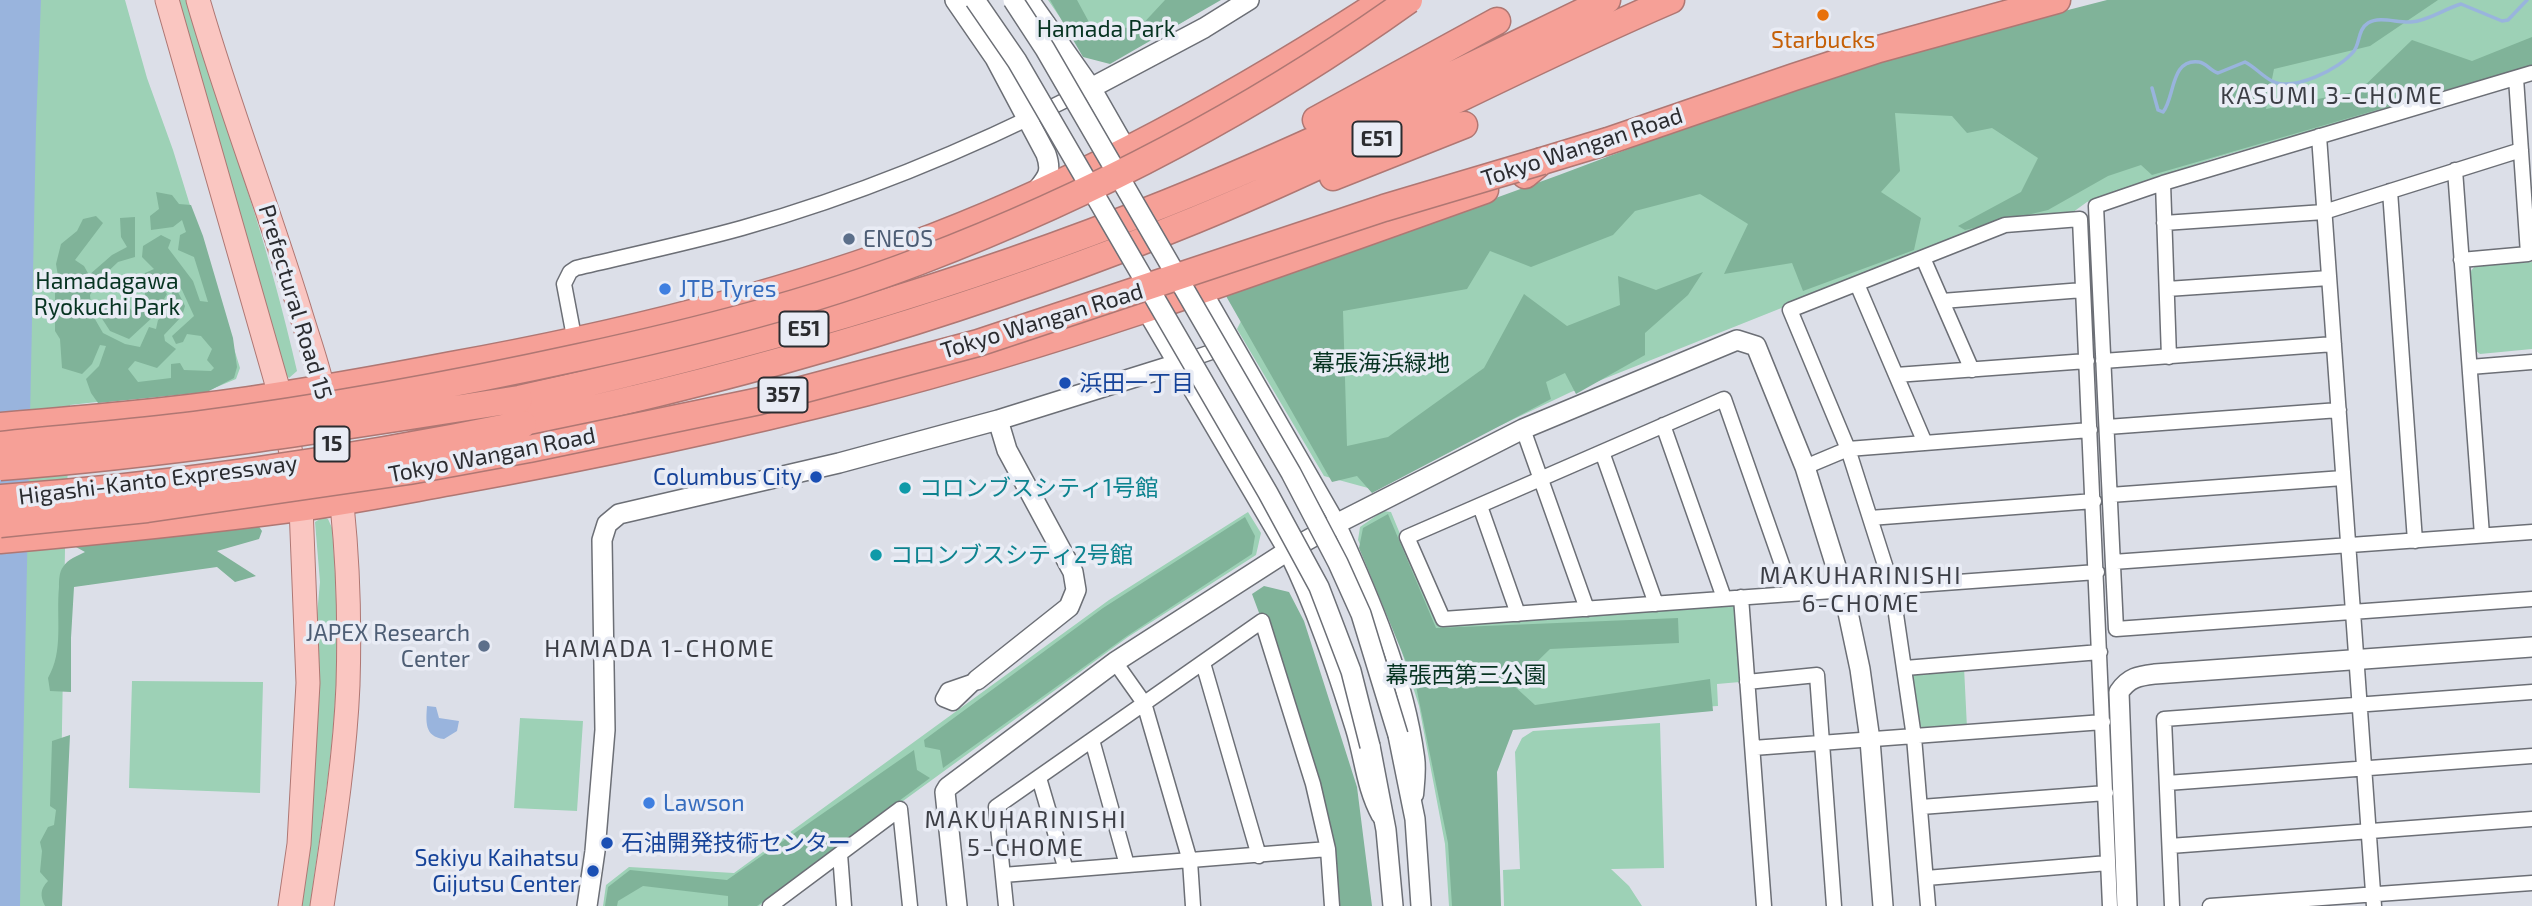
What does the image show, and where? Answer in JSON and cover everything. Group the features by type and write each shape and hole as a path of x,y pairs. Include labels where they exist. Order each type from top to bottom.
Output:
{"highway":[{"path":"0,426 141,413 323,388 575,342 794,285 909,246 1033,195 1127,151 1277,68 1384,0"},
{"path":"0,445 229,420 486,378 653,342 831,292 984,235 1135,167 1308,69 1409,0"},
{"name":"Higashi-Kanto Expressway","path":"0,467 99,460 520,399 656,368 792,332 973,275 1207,187 1607,0"},
{"name":"Higashi-Kanto Expressway","path":"0,498 72,493 420,445 662,393 883,332 1078,265 1195,220 1286,181 1671,0"},
{"name":"Tokyo Wangan Road","path":"0,524 160,508 409,471 760,401 978,343 1384,208 1542,161 1879,49 2057,0"},
{"path":"1207,187 1249,156 1497,21"},
{"path":"1195,220 1268,203 1464,125"},
{"path":"0,540 148,526 342,501 626,449 865,392 1014,350 1204,290 1526,175 1542,161"}],"main road":[{"name":"Prefectural Road 15","path":"167,0 280,395 301,507 308,683 299,844 290,906"},
{"name":"Prefectural Road 15","path":"198,0 218,72 275,229 323,388 342,501 348,592 348,687 322,906"}],"street":[{"path":"955,0 990,50 1046,153 1050,166 1046,177 1033,195"},
{"path":"975,0 1024,73 1268,493 1319,587 1351,671 1370,746 1386,830 1392,906"},
{"path":"1013,0 1045,50 1297,485 1338,563 1361,614 1398,735 1415,819"},
{"path":"1029,0 1091,88 1127,151"},
{"path":"575,342 564,285 570,272 576,268 742,228 867,186 1028,120 1204,28 1250,0"},
{"path":"2532,73 2163,183 2096,206 2116,629 2532,599"},
{"path":"2461,260 2528,254 2516,78"},
{"path":"2319,136 2374,900"},
{"path":"2164,223 2324,212 2521,150"},
{"path":"2455,170 2482,536"},
{"path":"2163,183 2169,357"},
{"path":"2390,191 2415,541"},
{"path":"1928,906 1914,737 1892,587 1848,449 1790,310 2005,225 2080,219 2110,906"},
{"path":"1923,258 1972,369"},
{"path":"2167,289 2329,278"},
{"path":"1857,285 1925,443"},
{"path":"1204,290 1338,523 1376,612 1394,664 1417,759 1415,819 1421,906"},
{"path":"1942,301 2082,290"},
{"path":"1143,309 1286,552 1306,593 1355,736 1370,800 1386,830"},
{"path":"957,906 945,792 948,787 1115,662 1286,552 1338,523 1523,429 1737,340 1756,346 1805,467 1843,589 1860,668 1870,740 1883,906"},
{"path":"2103,361 2334,344"},
{"path":"587,906 595,851 605,730 602,540 607,524 619,514 839,463 998,420 1234,345"},
{"path":"1896,374 2087,361"},
{"path":"2470,367 2532,362"},
{"path":"1792,593 1724,399 1407,537 1443,619 2096,572"},
{"path":"2107,427 2339,410"},
{"path":"976,680 1069,607 1076,590 1073,572 1007,450 998,420"},
{"path":"1663,425 1724,598"},
{"path":"1523,429 1587,609"},
{"path":"1805,467 1848,449 2090,430"},
{"path":"1602,452 1656,604"},
{"path":"2110,495 2343,478"},
{"path":"1870,518 2094,501"},
{"path":"1480,506 1518,614"},
{"path":"2113,562 2532,532"},
{"path":"1741,597 1764,906"},
{"path":"1006,906 996,807 1262,621 1313,784 1328,849 1332,906"},
{"path":"2127,906 2119,692 2125,683 2142,675 2532,647"},
{"path":"1905,668 2100,652"},
{"path":"1115,662 1144,703 1190,861 1193,906"},
{"path":"1203,663 1259,856"},
{"path":"1747,682 1817,675 1833,906"},
{"path":"2172,906 2164,719 2532,692"},
{"path":"1753,748 2103,722"},
{"path":"1092,740 1127,865"},
{"path":"2167,782 2532,756"},
{"path":"1039,778 1066,870"},
{"path":"1921,807 2106,793"},
{"path":"776,904 900,809 910,906"},
{"path":"2170,846 2532,819"},
{"path":"1003,875 1328,849"},
{"path":"840,853 844,906"},
{"path":"1926,878 2108,863"},
{"path":"2210,906 2374,900 2532,883"}],"green space":[{"name":"Hamadagawa Ryokuchi Park","path":"0,0 125,0 147,78 173,150 240,368 236,379 212,389 70,405 59,906 0,906"},
{"path":"178,0 186,0 264,246 297,371 289,378 284,373"},
{"name":"Hamada Park","path":"1048,0 1218,0 1126,53 1077,42"},
{"name":"Hamada Park","path":"1050,0 1077,0 1090,24 1138,29 1165,0 1221,0 1110,64 1083,57"},
{"name":"幕張海浜緑地","path":"2107,0 2438,0 2370,46 2274,69 2266,109 2359,91 2412,40 2472,61 2532,37 2532,65 2152,175 2141,165 2108,176 2048,210 1965,230 1958,226 2021,192 2038,158 1992,128 1967,133 1952,116 1895,113 1900,171 1881,192 1921,218 1914,250 1803,291 1792,263 1724,274 1748,224 1700,194 1635,211 1613,235 1531,267 1490,251 1467,289 1343,311 1347,446 1388,437 1484,368 1524,294 1567,326 1620,305 1618,276 1656,290 1703,272 1688,295 1645,333 1645,355 1576,394 1565,373 1546,382 1551,399 1372,493 1357,476 1332,482 1226,296 1788,89 1959,38"},
{"name":"幕張海浜緑地","path":"2185,0 2532,0 2532,68 2215,158 2087,202 2069,215 2002,220 1571,392 1368,488 1324,476 1237,329 1248,307"},
{"path":"156,192 172,195 179,204 191,205 203,236 233,338 237,367 234,378 207,392 98,403 86,379 99,366 106,346 100,345 92,364 82,374 62,368 60,339 55,331 55,292 59,282 56,264 61,244 77,231 83,219 96,216 103,223 75,260 84,266 89,275 112,255 127,247 121,237 120,218 135,217 135,257 118,262 99,280 90,295 92,314 103,333 125,344 140,347 149,327 156,329 158,320 172,309 172,292 178,292 185,306 182,316 164,335 165,341 176,349 157,368 135,361 128,369 138,382 171,378 171,364 180,363 184,370 211,371 214,368 207,360 212,349 201,336 187,334 183,342 176,344 172,336 194,316 174,278 160,286 167,294 155,315 129,339 110,331 99,314 104,302 121,302 134,313 145,301 145,273 154,269 142,257 143,246 161,235 171,240 168,248 193,281 200,301 208,302 194,257 178,250 180,235 186,232 182,220 173,227 151,230 150,216 159,209"},
{"path":"2532,262 2532,349 2480,354 2476,351 2470,272 2476,265"},
{"name":"幕張西第三公園","path":"1383,511 1391,512 1438,626 1734,604 1740,682 1717,684 1718,706 1490,718 1493,906 1449,906 1445,844 1419,706 1387,605 1358,540 1360,527"},
{"path":"1248,512 1261,533 1256,555 1128,637 759,906 603,906 606,885 629,867 734,873 1109,600"},
{"name":"幕張西第三公園","path":"1388,514 1436,628 1678,618 1679,643 1550,649 1513,685 1535,705 1710,679 1713,711 1513,730 1497,772 1501,906 1452,906 1448,843 1416,686 1359,548 1363,528"},
{"path":"323,517 328,519 332,528 336,683 326,795 310,906 300,906 315,766 315,637 320,582 315,522"},
{"path":"1245,517 1255,536 1252,554 1127,636 943,768 940,750 925,747 924,740 1103,608"},
{"path":"256,522 262,531 259,539 217,551 256,576 235,582 217,567 74,587 71,692 50,691 48,678 58,646 60,574 67,562 85,552 67,542"},
{"path":"1264,586 1289,592 1304,621 1357,787 1372,906 1337,906 1290,696 1252,594"},
{"path":"1964,667 1967,728 1920,731 1916,725 1909,675"},
{"path":"132,681 263,682 260,793 129,788"},
{"path":"520,718 583,721 577,811 514,808"},
{"path":"1660,723 1664,868 1611,869 1629,886 1642,906 1504,906 1503,870 1520,869 1515,752 1522,738 1533,731"},
{"path":"70,735 62,906 45,906 42,893 48,881 40,872 40,842 48,827 54,825 56,810 50,806 52,741"},
{"path":"914,750 917,770 930,778 757,906 728,906 728,896 643,886 618,901 617,906 605,906 608,887 630,870 727,880"}],"water":[{"path":"0,0 41,0 20,906 0,906"},
{"path":"427,706 436,707 439,718 459,721 457,731 444,739 433,735 428,727"}],"waterway":[{"path":"2152,88 2158,110 2163,112 2178,72 2190,62 2202,63 2218,73 2245,62 2272,81 2281,84 2303,81 2316,77 2347,58 2356,48 2362,29 2373,21 2417,21 2461,4 2502,21 2508,20 2527,0"}],"place":[{"name":"Starbucks","path":"1823,15"},
{"name":"ENEOS","path":"849,239"},
{"name":"JTB Tyres","path":"665,289"},
{"name":"浜田一丁目","path":"1065,383"},
{"name":"Columbus City","path":"816,477"},
{"name":"コロンブスシティ1号館","path":"905,488"},
{"name":"コロンブスシティ2号館","path":"876,555"},
{"name":"JAPEX Research Center","path":"484,646"},
{"name":"Lawson","path":"649,803"},
{"name":"石油開発技術センター","path":"607,843"},
{"name":"Sekiyu Kaihatsu Gijutsu Center","path":"593,871"}],"district":[{"name":"KASUMI 3-CHOME","path":"2332,96"},
{"name":"MAKUHARINISHI 6-CHOME","path":"1861,590"},
{"name":"HAMADA 1-CHOME","path":"660,649"},
{"name":"MAKUHARINISHI 5-CHOME","path":"1026,834"}]}
